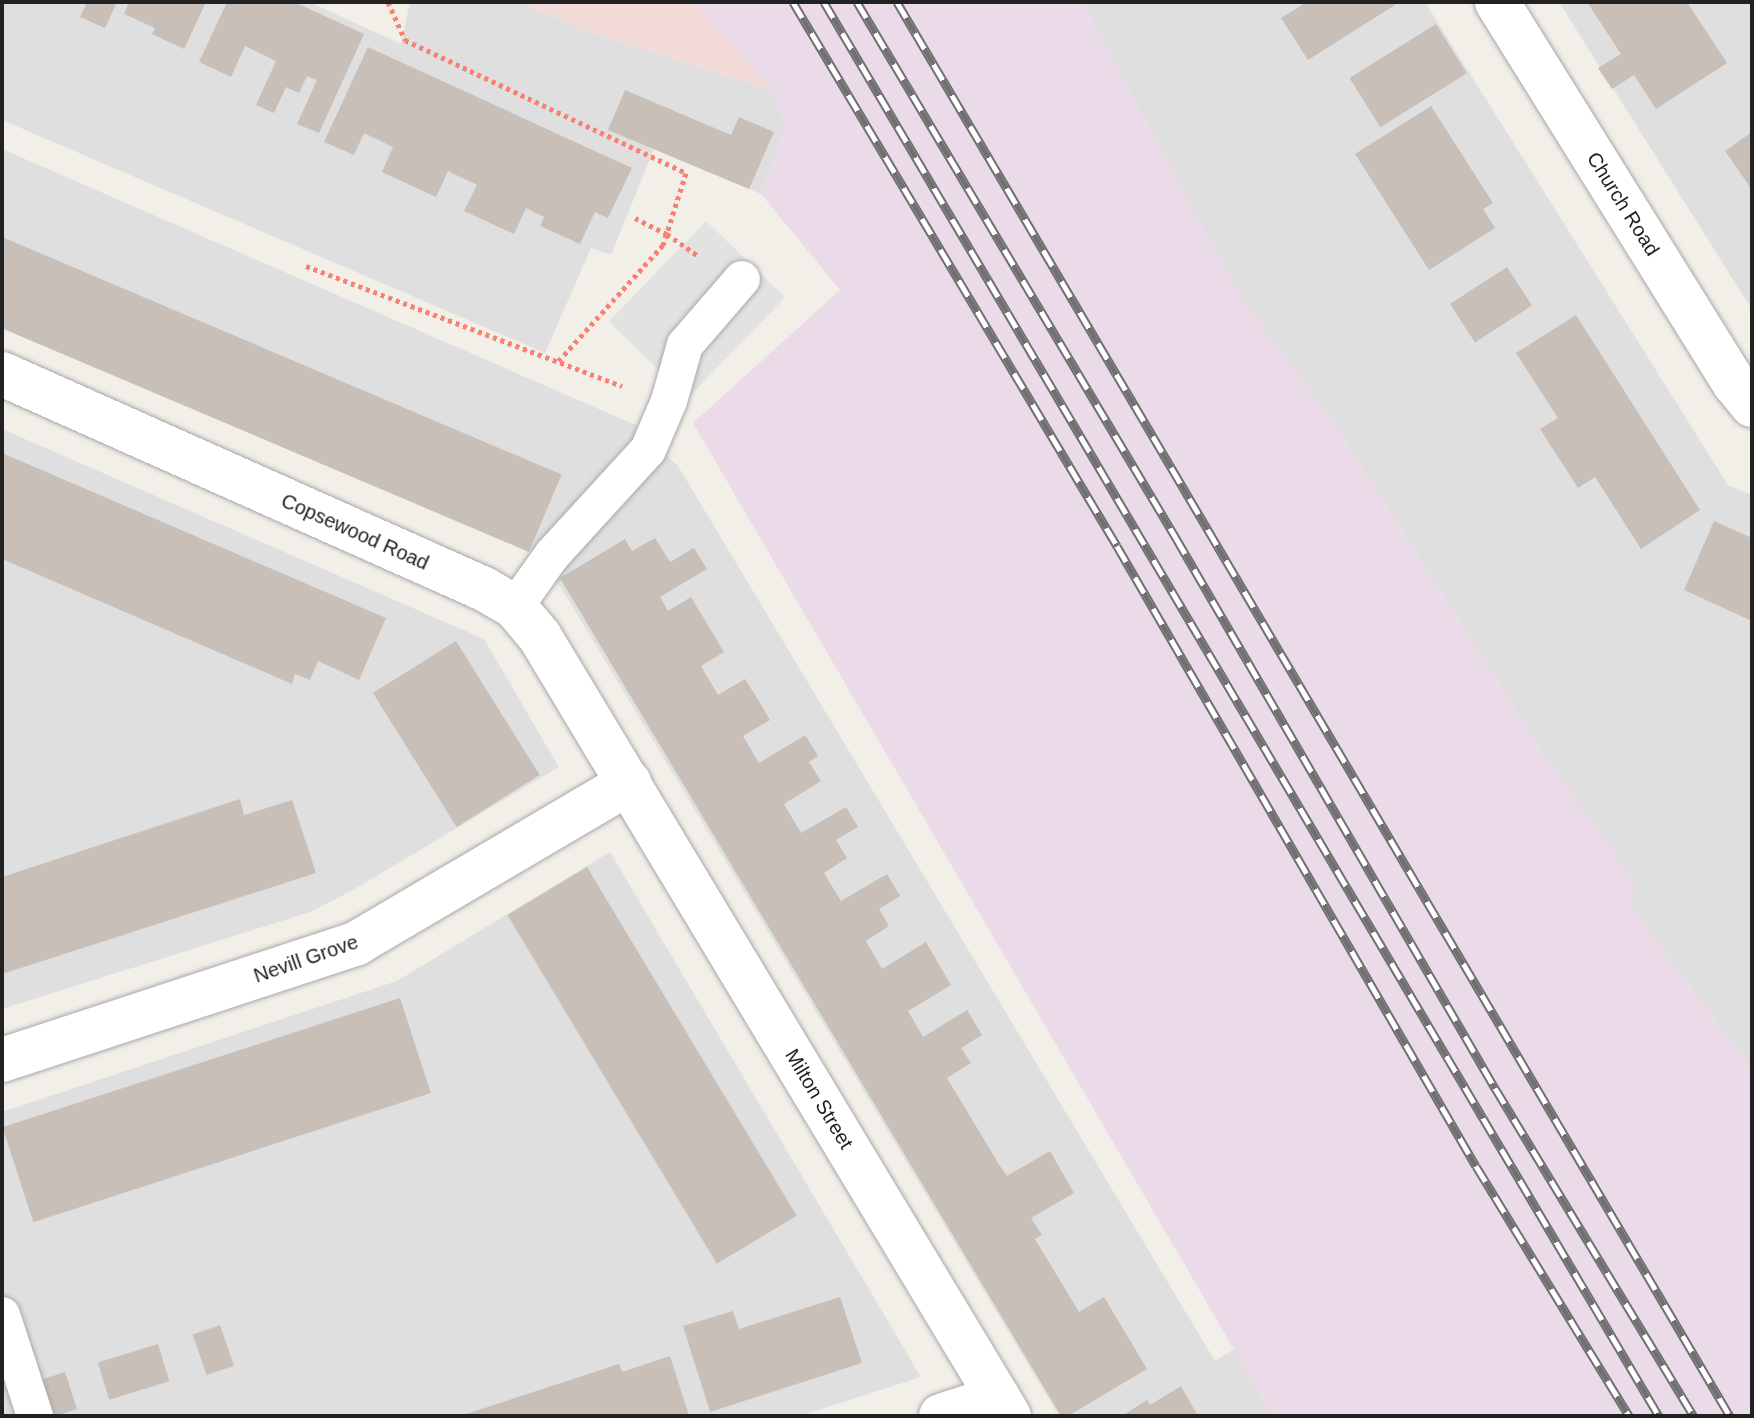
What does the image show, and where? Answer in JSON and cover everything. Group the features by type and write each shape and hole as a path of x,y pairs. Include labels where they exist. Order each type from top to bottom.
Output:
{"street":[{"name":"Church Road","path":"1497,2 1735,384 1752,405"},
{"name":"Copsewood Road","path":"2,374 484,589 515,607 540,637 629,783"},
{"name":"Nevill Grove","path":"2,1060 357,943 629,783"},
{"name":"Milton Street","path":"629,783 1003,1407"},
{"path":"941,1416 1003,1407"}],"lane":[{"path":"515,607 552,555 648,450 669,401 685,345 738,284"},
{"path":"2,1315 35,1416"}],"path":[{"path":"388,2 405,40 686,173 663,245 556,364"},
{"path":"635,218 689,248 738,284"},
{"path":"306,266 556,364 669,401"}],"shaded area":[{"path":"2,2 309,2 401,44 410,2 521,2 580,29 773,90 786,128 761,194 654,149 611,255 591,248 545,353 2,120"},
{"path":"521,2 692,2 773,90 580,29"},
{"path":"692,2 1082,2 1240,296 1341,434 1545,757 1635,881 1631,907 1752,1070 1752,1416 1273,1416 693,423 840,290 761,194 786,128 773,90"},
{"path":"1082,2 1425,2 1728,485 1752,495 1752,1070 1631,907 1634,881 1545,757 1341,434 1240,297"},
{"path":"1559,2 1752,2 1752,310"},
{"path":"2,149 638,426 678,466 1215,1361 1234,1349 1273,1416 1059,1416 562,589 535,554 2,323"},
{"path":"706,221 785,297 688,398 609,322"},
{"path":"2,429 484,639 559,767 353,890 310,912 2,1009"},
{"path":"610,852 921,1377 800,1416 2,1416 2,1112 397,981"}],"building":[{"path":"87,2 117,2 105,28 80,17"},
{"path":"129,2 206,2 184,49 152,34 155,28 124,14"},
{"path":"227,2 294,2 364,34 319,133 297,124 317,80 307,76 299,93 286,87 274,113 256,105 276,61 245,46 231,77 199,62"},
{"path":"1307,2 1393,2 1395,5 1308,60 1281,18"},
{"path":"1587,2 1687,2 1727,63 1656,109 1634,75 1612,89 1598,68 1621,54"},
{"path":"1436,24 1467,73 1380,127 1349,78"},
{"path":"368,47 632,168 608,218 595,212 580,244 540,226 544,217 526,208 514,234 464,211 477,185 448,171 436,197 382,172 393,147 364,133 354,155 324,142"},
{"path":"625,90 731,135 739,117 774,132 749,189 608,130"},
{"path":"1431,106 1493,203 1483,209 1495,228 1429,270 1355,154"},
{"path":"1752,132 1752,190 1725,151"},
{"path":"2,237 562,475 529,552 2,328"},
{"path":"1507,267 1532,306 1475,343 1450,304"},
{"path":"1576,315 1700,510 1641,549 1595,477 1578,488 1540,429 1558,418 1516,353"},
{"path":"2,453 386,618 359,680 318,661 310,680 295,674 292,684 2,559"},
{"path":"1714,521 1752,538 1752,621 1684,590"},
{"path":"655,538 670,562 694,548 707,569 660,597 668,611 691,597 724,652 701,666 718,695 745,679 757,698 770,720 743,736 759,763 805,735 818,756 809,762 821,781 784,804 801,833 846,807 858,827 836,840 847,858 824,873 841,901 887,874 900,896 879,909 889,926 866,941 882,969 926,942 951,985 908,1011 923,1037 967,1010 982,1035 961,1048 971,1063 947,1078 1000,1166 1007,1176 1050,1151 1074,1193 1031,1218 1042,1235 1035,1239 1079,1312 1104,1297 1147,1369 1068,1416 1061,1416 560,578 625,539 632,551"},
{"path":"456,641 540,775 457,827 373,693"},
{"path":"240,799 244,815 292,800 316,873 2,974 2,877"},
{"path":"587,867 797,1216 717,1264 507,915"},
{"path":"400,998 431,1093 33,1222 2,1127"},
{"path":"840,1297 862,1363 710,1412 683,1326 733,1311 739,1329"},
{"path":"220,1325 234,1366 207,1375 193,1334"},
{"path":"158,1344 169,1381 109,1400 98,1362"},
{"path":"670,1356 689,1416 460,1416 619,1364 622,1372"},
{"path":"65,1372 77,1409 48,1416 36,1381"},
{"path":"1181,1386 1198,1416 1122,1416 1147,1400 1150,1405"}],"railway":[{"path":"793,2 1117,546 1476,1166 1629,1416"},
{"path":"824,2 1659,1416"},
{"path":"857,2 1176,538 1495,1088 1694,1416"},
{"path":"897,2 1730,1416"}]}
